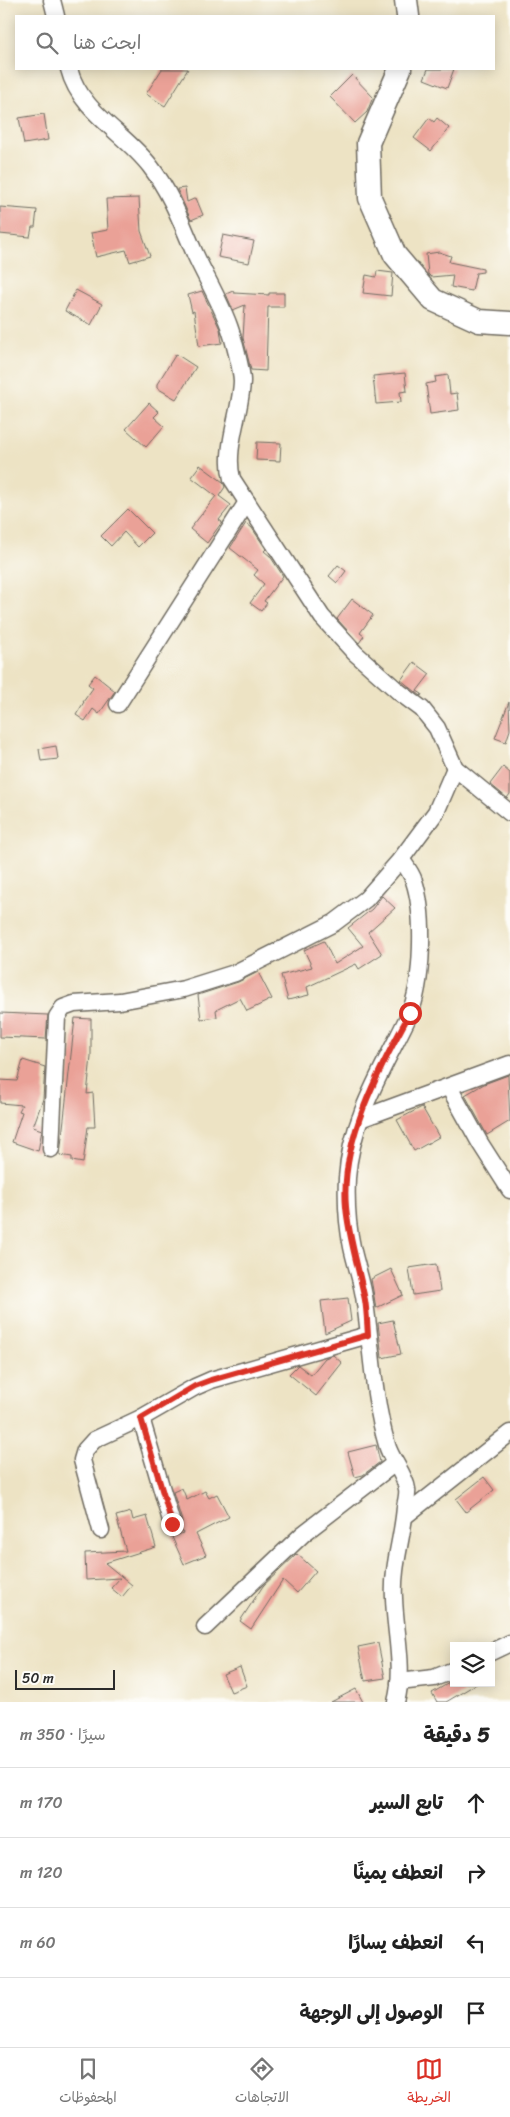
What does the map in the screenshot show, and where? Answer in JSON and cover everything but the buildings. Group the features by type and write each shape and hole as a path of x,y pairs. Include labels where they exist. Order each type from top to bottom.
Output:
{"main road":[{"path":"406,0 408,15"},
{"path":"400,70 368,143 370,198 395,255 433,300 479,321 510,323"}],"street":[{"path":"52,0 56,15"},
{"path":"69,70 72,80 94,111 130,142 151,167 173,203 229,326 242,380 230,463 232,479 322,617 355,653 399,692 422,709 437,728 455,768 510,813"},
{"path":"118,704 247,502"},
{"path":"51,1148 57,1017 62,1008 74,1004 120,1001 184,989 235,972 334,923 366,899 402,858 436,812 455,768"},
{"path":"396,1702 400,1657 394,1596 396,1560 405,1516 407,1489 388,1448 378,1404 365,1302 352,1245 346,1205 348,1159 360,1119 378,1073 410,1013 420,970 420,913 414,880 402,858"},
{"path":"360,1119 510,1064"},
{"path":"449,1087 480,1143 510,1190"},
{"path":"101,1530 82,1460 85,1450 94,1440 141,1418 195,1386 368,1335"},
{"path":"141,1418 172,1524"},
{"path":"405,1516 510,1433"},
{"path":"205,1627 304,1534 396,1462"},
{"path":"495,1650 510,1643"},
{"path":"399,1682 434,1678 450,1672"}],"route":[{"path":"172,1524 141,1418 195,1386 211,1380 368,1335 365,1302 352,1245 346,1205 348,1159 360,1119 378,1073 410,1013"}]}
